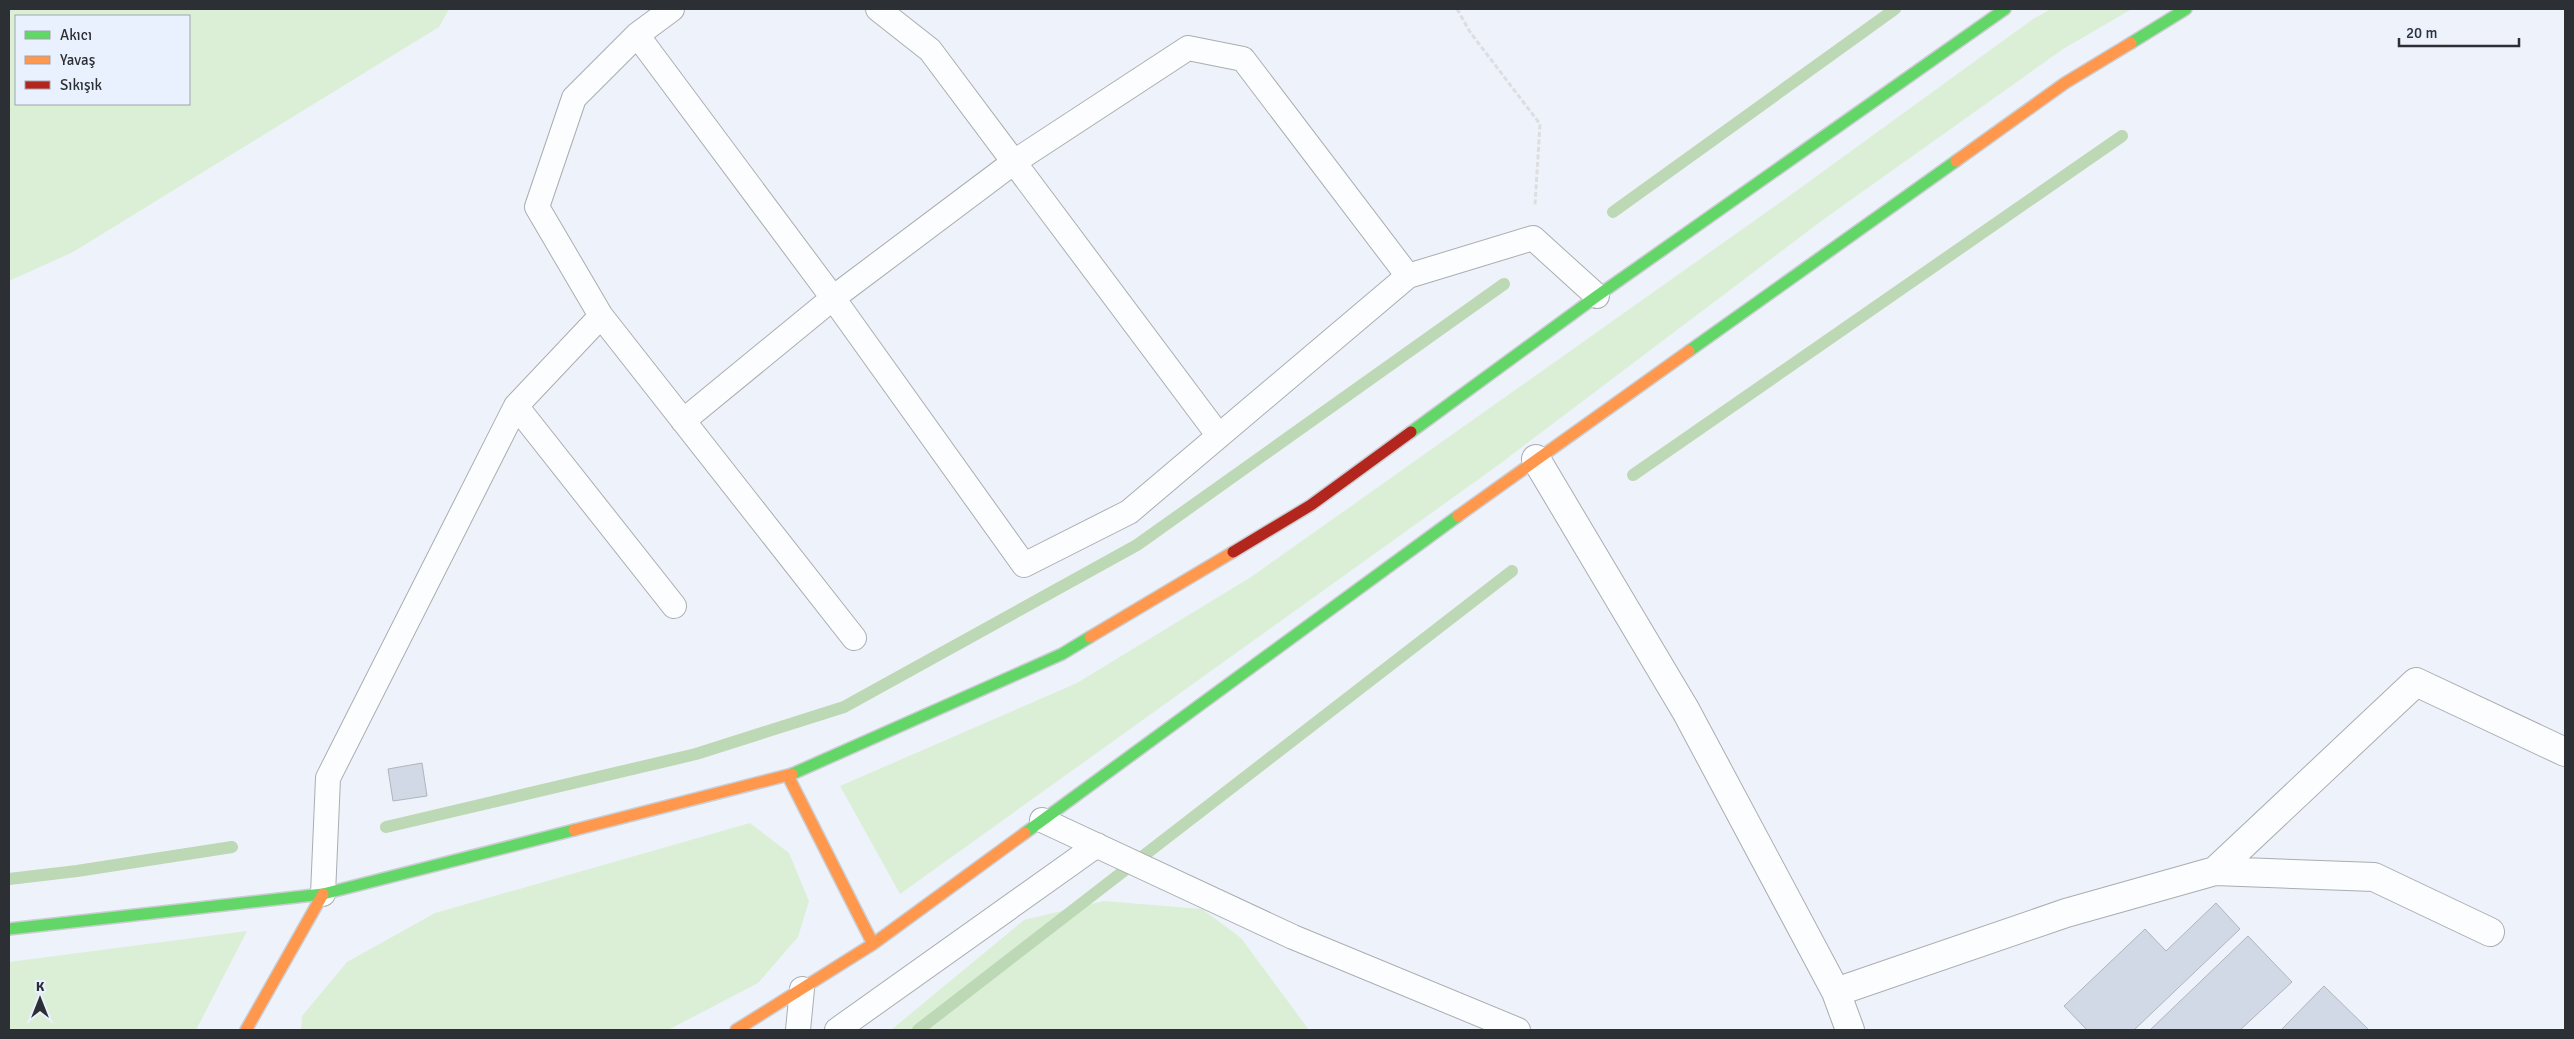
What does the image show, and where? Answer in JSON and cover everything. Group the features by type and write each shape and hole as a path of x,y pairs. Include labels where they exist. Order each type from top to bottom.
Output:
{"highway":[{"path":"9,929 323,894 788,776 1062,654 1311,505 1597,296 2006,9"},
{"path":"736,1030 873,944 1536,458 2065,83 2186,9"},
{"path":"788,776 873,944"},
{"path":"246,1030 323,894"}],"street":[{"path":"1536,458 1686,711 1836,992 1850,1030"},
{"path":"2215,872 2416,682 2565,752"},
{"path":"1836,992 2066,913 2215,872 2374,878 2490,932"}],"lane":[{"path":"672,9 637,35 574,98 537,207 601,316 854,638"},
{"path":"878,9 930,50 1219,436"},
{"path":"637,35 833,298 1024,565 1129,512 1408,276 1534,238 1597,296"},
{"path":"683,420 833,298 1014,162 1188,48 1243,59 1408,276"},
{"path":"323,894 328,778 516,406 601,316"},
{"path":"516,406 674,606"},
{"path":"1042,820 1293,937 1518,1030"},
{"path":"837,1030 1097,846"},
{"path":"798,1030 802,989"}],"path":[{"path":"1457,9 1470,32 1540,124 1534,238"}],"green space":[{"path":"9,9 449,9 439,27 73,252 9,281"},
{"path":"2051,9 2132,9 2063,49 1824,219 1497,466 900,894 840,786 1077,683 1251,577 1792,194 2033,19"},
{"path":"750,823 789,853 809,901 798,937 758,983 668,1030 301,1030 302,1016 347,962 435,913"},
{"path":"1104,901 1202,909 1241,938 1309,1030 891,1030 1024,920"},
{"path":"247,931 196,1030 9,1030 9,962"}],"building":[{"path":"422,763 427,796 393,801 388,769"},
{"path":"2216,903 2240,929 2134,1030 2087,1030 2064,1006 2145,929 2166,951"},
{"path":"2248,936 2292,982 2240,1030 2150,1030"},
{"path":"2324,986 2369,1030 2281,1030"}],"waterway":[{"path":"1613,212 1895,9"},
{"path":"1633,475 2122,136"},
{"path":"386,827 696,754 844,707 1137,545 1504,284"},
{"path":"918,1030 1512,571"},
{"path":"9,879 77,871 232,847"}],"traffic: fast":[{"path":"1411,432 1597,296 2005,9"},
{"path":"2131,43 2186,9"},
{"path":"1689,351 1956,161"},
{"path":"1025,833 1458,516"},
{"path":"792,774 1062,654 1090,637"},
{"path":"9,929 323,894 574,830"}],"traffic: slow":[{"path":"1956,161 2065,83 2131,43"},
{"path":"1458,516 1689,351"},
{"path":"1090,637 1233,552"},
{"path":"574,830 792,774"},
{"path":"788,776 873,944"},
{"path":"736,1030 873,944 1025,833"},
{"path":"246,1030 323,894"}],"traffic: jam":[{"path":"1233,552 1311,505 1411,432"}]}
